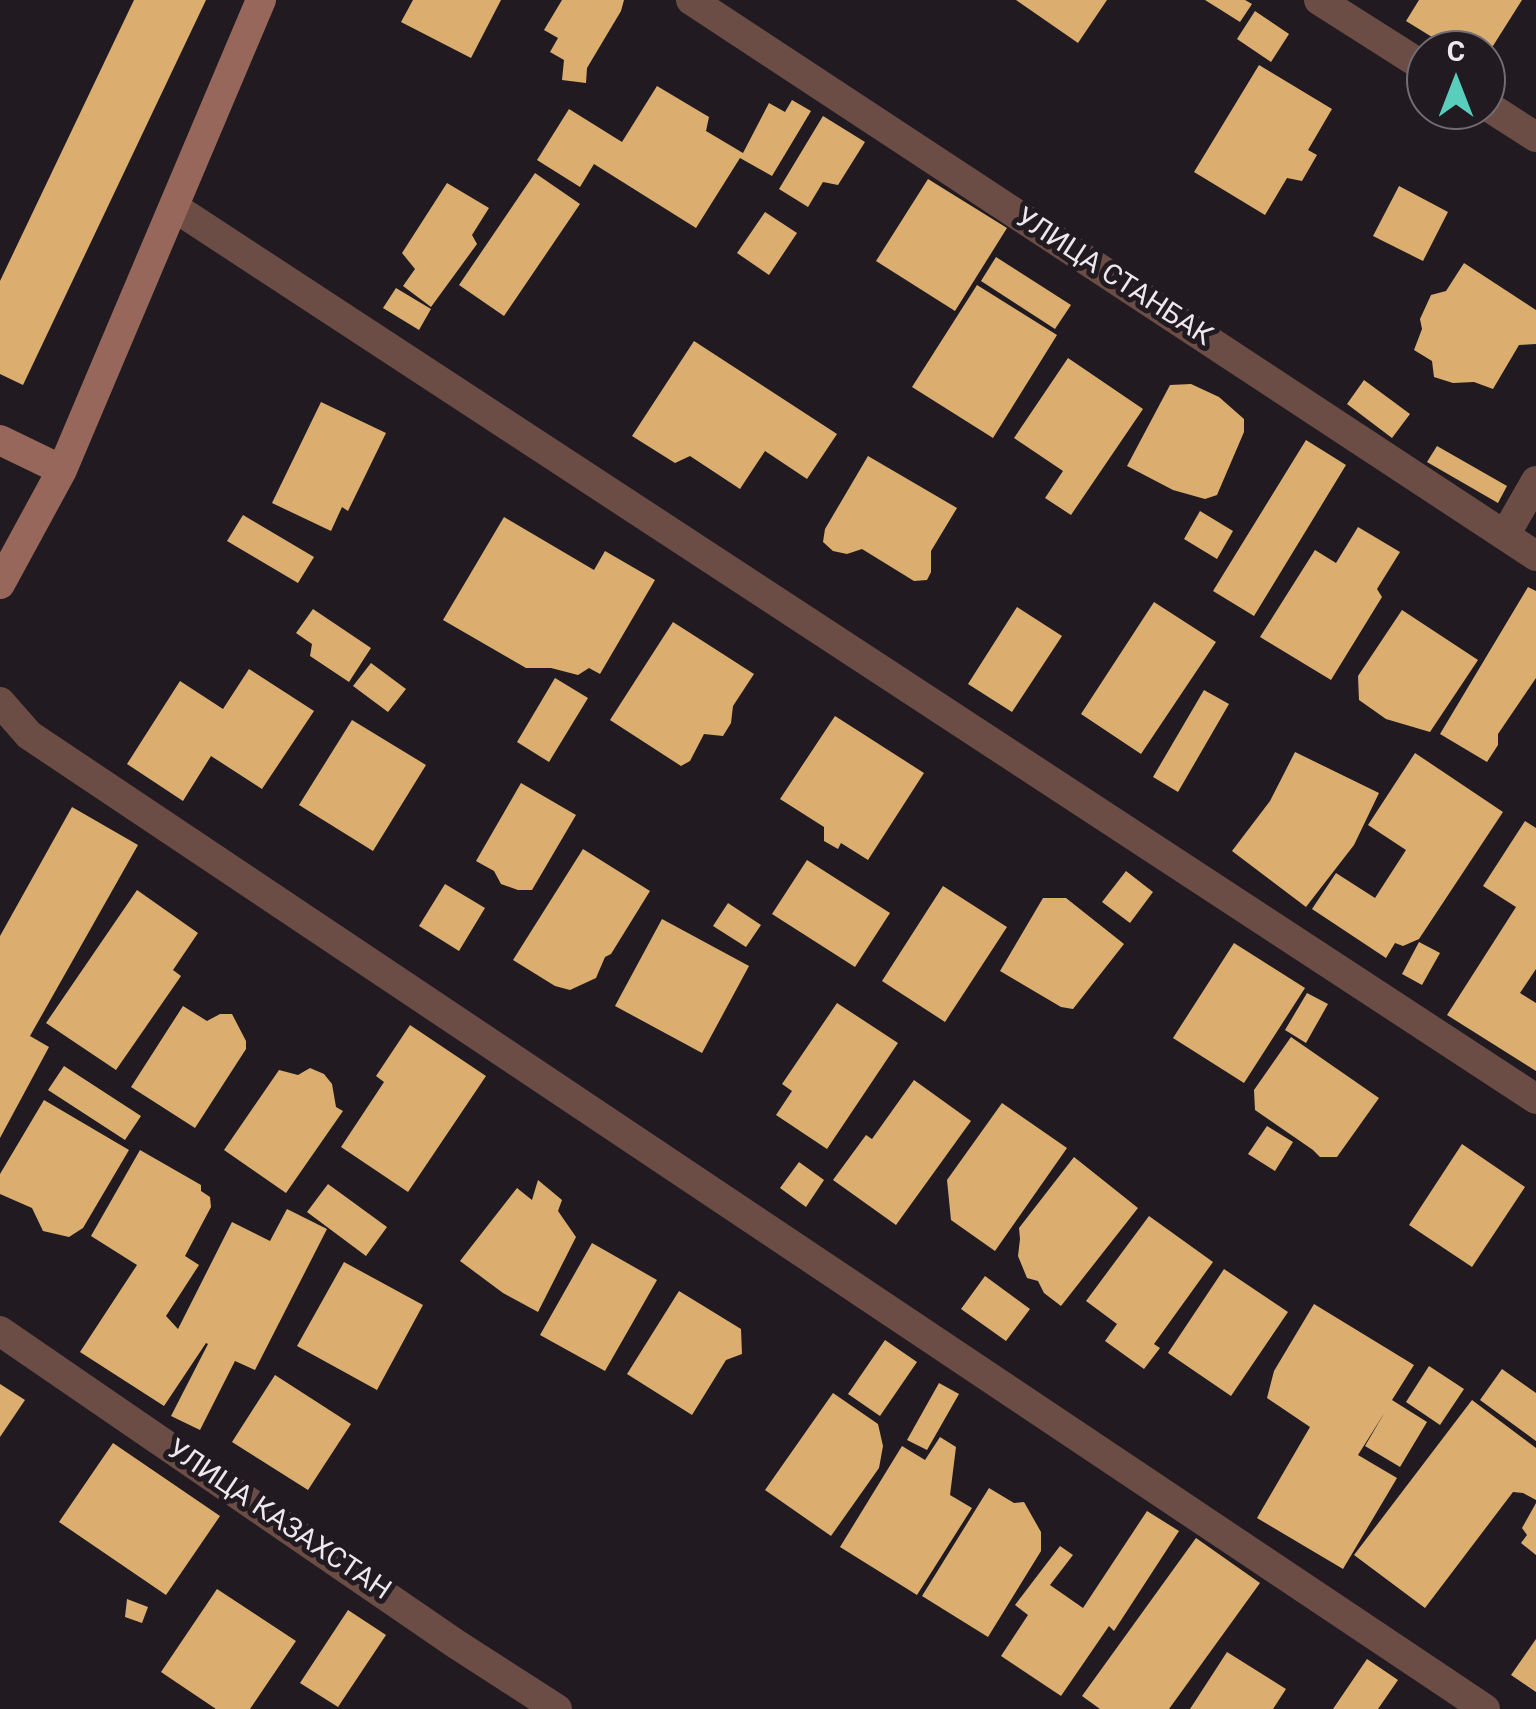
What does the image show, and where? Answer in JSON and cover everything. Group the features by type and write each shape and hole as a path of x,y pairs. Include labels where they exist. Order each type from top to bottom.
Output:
{"street":[{"path":"0,584 62,470 261,0"},
{"name":"УЛИЦА СТАНБАК","path":"691,0 1536,556"},
{"path":"1319,0 1406,55"},
{"path":"1506,118 1536,137"},
{"path":"174,207 1536,1099"},
{"path":"0,440 62,470"},
{"path":"1505,535 1536,481"},
{"path":"0,702 30,735 1485,1709"},
{"name":"УЛИЦА КАЗАХСТАН","path":"0,1331 557,1709"}],"building":[{"path":"134,0 206,0 23,385 0,374 0,281"},
{"path":"413,0 501,0 471,58 401,22"},
{"path":"562,0 624,0 587,68 586,83 562,80 564,60 550,52 558,38 544,30"},
{"path":"1016,0 1107,0 1078,43"},
{"path":"1205,0 1245,0 1252,4 1240,22"},
{"path":"1419,0 1522,0 1503,30 1421,30 1406,21"},
{"path":"1255,11 1289,34 1271,62 1237,39"},
{"path":"1259,65 1332,109 1308,150 1317,155 1302,181 1287,178 1265,215 1194,172"},
{"path":"657,86 709,117 706,131 743,153 769,103 785,112 792,100 811,111 772,176 740,158 696,228 594,164 580,187 537,160 569,109 622,142"},
{"path":"823,116 865,142 838,185 823,182 808,207 779,189"},
{"path":"535,173 580,204 504,316 459,285"},
{"path":"928,179 1007,228 955,311 876,261"},
{"path":"447,183 489,208 472,235 477,244 431,307 403,286 415,269 402,253"},
{"path":"1399,186 1448,212 1423,261 1373,236"},
{"path":"765,212 797,233 769,275 737,253"},
{"path":"996,257 1071,305 1055,329 981,281"},
{"path":"1464,263 1536,310 1536,344 1519,345 1493,389 1474,382 1453,383 1434,377 1432,361 1414,350 1422,329 1420,319 1431,295 1446,291"},
{"path":"977,285 1057,335 993,438 912,387"},
{"path":"396,288 431,309 419,330 383,308"},
{"path":"694,341 837,434 807,479 765,451 740,489 690,456 675,463 632,436"},
{"path":"1068,358 1143,409 1071,515 1045,498 1063,471 1014,438"},
{"path":"1364,380 1410,414 1392,438 1347,404"},
{"path":"1191,384 1219,397 1244,419 1244,432 1217,495 1205,499 1173,490 1127,466 1170,385"},
{"path":"321,402 386,433 348,511 342,507 331,531 272,503"},
{"path":"1306,440 1346,465 1254,616 1213,591"},
{"path":"1437,446 1507,486 1498,503 1427,462"},
{"path":"868,456 957,508 931,551 927,580 914,581 862,549 847,554 833,551 823,542 825,529"},
{"path":"1200,511 1233,531 1217,559 1184,539"},
{"path":"243,515 314,557 298,583 227,541"},
{"path":"504,517 594,570 605,551 655,580 600,674 589,668 578,675 551,668 526,668 443,620"},
{"path":"1358,527 1400,552 1377,589 1382,597 1331,680 1260,637 1315,550 1336,563"},
{"path":"1528,587 1536,591 1536,678 1498,734 1498,745 1487,762 1440,734"},
{"path":"1154,602 1216,642 1141,754 1081,714"},
{"path":"1017,607 1062,636 1012,712 968,684"},
{"path":"313,609 371,648 349,682 310,656 312,644 296,633"},
{"path":"1402,610 1478,660 1430,732 1386,719 1359,700 1358,676"},
{"path":"673,622 754,674 733,706 731,723 723,736 704,734 690,761 681,766 610,720"},
{"path":"371,663 406,689 388,712 353,686"},
{"path":"249,669 314,711 262,789 211,756 183,801 127,764 180,681 223,709"},
{"path":"555,678 588,698 549,762 517,742"},
{"path":"1204,690 1229,704 1178,792 1153,777"},
{"path":"835,716 924,773 868,860 841,843 838,849 824,841 824,827 780,799"},
{"path":"352,720 426,765 373,851 299,805"},
{"path":"1295,752 1379,793 1354,845 1306,907 1232,851 1270,801"},
{"path":"1415,753 1503,812 1419,939 1403,946 1395,943 1386,958 1312,909 1336,873 1375,898 1406,850 1368,825"},
{"path":"521,783 576,815 532,890 501,884 494,871 476,861"},
{"path":"72,807 138,845 30,1036 49,1047 0,1138 0,936"},
{"path":"1525,821 1536,828 1536,969 1520,993 1536,1003 1536,1071 1447,1015 1516,907 1483,886"},
{"path":"583,849 650,891 611,954 605,957 596,978 570,990 555,986 513,960"},
{"path":"807,860 890,913 855,967 772,914"},
{"path":"1126,871 1153,892 1130,923 1102,902"},
{"path":"445,884 485,908 459,951 419,926"},
{"path":"943,886 1007,927 945,1022 882,981"},
{"path":"137,890 198,933 173,970 181,976 116,1070 46,1023"},
{"path":"1043,898 1066,898 1124,944 1073,1009 1061,1007 1000,971"},
{"path":"728,903 761,925 746,947 713,926"},
{"path":"662,919 749,966 702,1053 615,1006"},
{"path":"1419,942 1440,953 1422,985 1402,974"},
{"path":"1234,943 1305,988 1244,1083 1173,1038"},
{"path":"1307,993 1328,1004 1306,1043 1285,1030"},
{"path":"837,1003 898,1043 827,1149 776,1115 792,1091 782,1084"},
{"path":"183,1006 207,1021 220,1014 232,1014 246,1041 246,1049 195,1128 131,1087"},
{"path":"410,1025 486,1076 408,1192 341,1147 384,1082 376,1076"},
{"path":"1291,1037 1379,1098 1337,1157 1320,1157 1255,1110 1254,1090"},
{"path":"64,1066 141,1116 125,1140 48,1090"},
{"path":"310,1068 324,1074 332,1084 336,1107 343,1111 286,1193 224,1150 279,1070 298,1075"},
{"path":"914,1080 971,1121 896,1225 833,1180 866,1135 872,1139"},
{"path":"44,1100 129,1150 83,1228 69,1237 43,1231 32,1208 0,1194 0,1174"},
{"path":"1002,1103 1067,1148 995,1251 951,1220 947,1180"},
{"path":"1267,1126 1293,1142 1275,1171 1248,1154"},
{"path":"1462,1144 1525,1187 1472,1267 1409,1225"},
{"path":"140,1150 201,1185 201,1191 210,1197 211,1207 185,1256 199,1265 166,1316 178,1329 232,1222 270,1241 287,1209 327,1229 255,1370 235,1361 200,1430 171,1416 208,1344 164,1406 80,1352 137,1265 91,1236"},
{"path":"1074,1157 1138,1208 1061,1306 1044,1293 1038,1281 1027,1278 1018,1256 1019,1228"},
{"path":"799,1162 824,1180 806,1207 780,1188"},
{"path":"538,1180 562,1200 558,1211 576,1237 538,1312 503,1293 460,1261 517,1188 532,1200"},
{"path":"328,1184 387,1227 366,1256 307,1212"},
{"path":"1149,1216 1213,1262 1154,1344 1160,1348 1144,1369 1105,1341 1117,1324 1086,1301"},
{"path":"592,1243 657,1280 605,1371 540,1335"},
{"path":"344,1262 423,1305 377,1390 297,1346"},
{"path":"1224,1269 1288,1312 1231,1396 1168,1353"},
{"path":"985,1276 1030,1309 1006,1341 961,1309"},
{"path":"679,1291 741,1329 742,1354 726,1360 692,1415 627,1374"},
{"path":"1314,1304 1414,1365 1392,1400 1427,1422 1400,1467 1365,1446 1385,1412 1358,1455 1397,1478 1343,1569 1257,1518 1310,1427 1267,1398 1274,1371"},
{"path":"885,1340 917,1362 880,1416 848,1394"},
{"path":"1429,1366 1464,1389 1440,1425 1406,1402"},
{"path":"1502,1369 1536,1393 1536,1441 1480,1400"},
{"path":"275,1375 351,1424 308,1490 232,1442"},
{"path":"939,1383 959,1394 927,1450 907,1440"},
{"path":"0,1384 25,1400 0,1437"},
{"path":"833,1393 878,1424 883,1446 879,1468 831,1536 765,1490"},
{"path":"1472,1400 1536,1448 1536,1500 1513,1492 1425,1608 1354,1555"},
{"path":"940,1437 956,1447 950,1495 972,1508 917,1595 840,1547 902,1446 925,1460"},
{"path":"113,1443 220,1516 166,1595 59,1522"},
{"path":"989,1488 1014,1503 1024,1502 1041,1532 1041,1551 988,1637 922,1596"},
{"path":"1536,1503 1536,1555 1521,1543 1527,1535 1522,1528"},
{"path":"1147,1511 1179,1531 1114,1631 1109,1626 1061,1696 1001,1656 1028,1615 1015,1605 1060,1546 1073,1555 1050,1585 1083,1608"},
{"path":"1196,1538 1260,1583 1169,1709 1100,1709 1082,1696"},
{"path":"217,1589 296,1641 250,1709 216,1709 161,1672"},
{"path":"127,1599 148,1607 142,1623 125,1617"},
{"path":"348,1610 386,1635 338,1707 300,1683"},
{"path":"1536,1639 1536,1692 1511,1675"},
{"path":"1227,1652 1286,1689 1273,1709 1190,1709"},
{"path":"1367,1659 1398,1680 1378,1709 1333,1709"}]}
